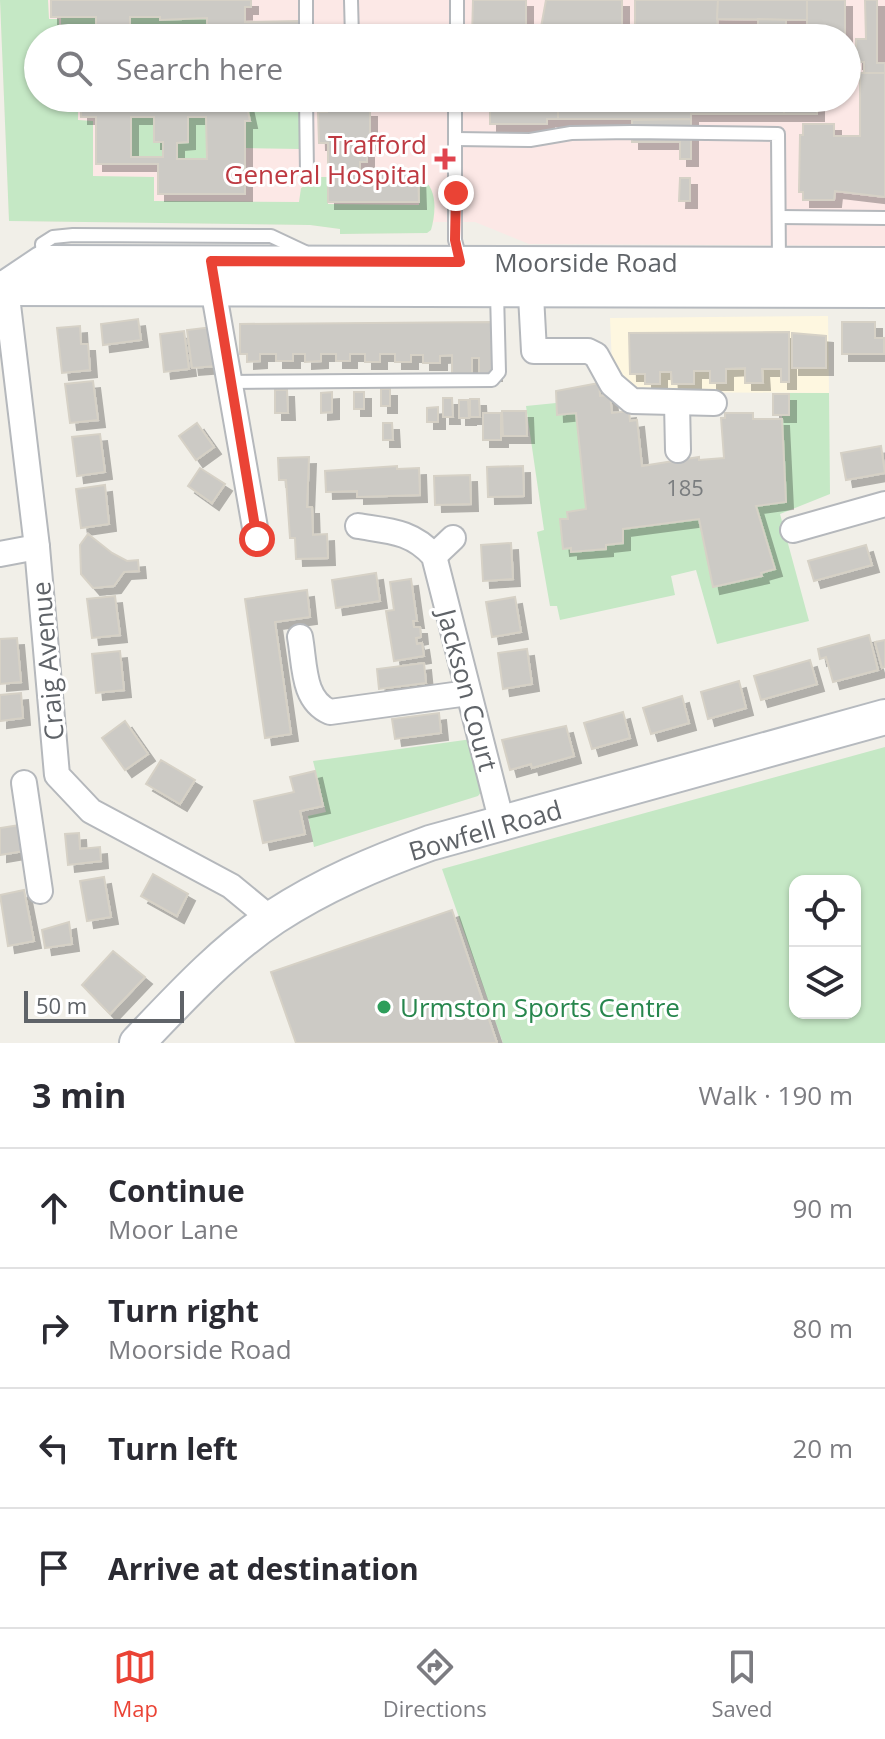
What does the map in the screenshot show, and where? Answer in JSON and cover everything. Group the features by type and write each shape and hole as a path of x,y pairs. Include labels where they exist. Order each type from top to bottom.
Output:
{"street":[{"name":"Moorside Road","path":"3,288 212,274 326,261 460,262 519,280 779,264 885,265"},
{"name":"Moorside Road","path":"43,263 212,274 885,290"},
{"path":"3,288 43,263"},
{"path":"212,274 257,539"},
{"path":"519,280 534,351 588,351 596,355 612,384 632,401 714,403"},
{"name":"Craig Avenue","path":"3,288 37,547 57,775 91,811 231,886 271,919"},
{"path":"677,403 678,450"},
{"path":"793,530 885,504"},
{"path":"373,536 405,533 422,542 434,556 453,538"},
{"path":"0,554 37,547"},
{"name":"Jackson Court","path":"434,556 502,823"},
{"path":"300,637 310,696 318,707 330,712 468,693"},
{"name":"Bowfell Road","path":"137,1043 188,990 271,919 368,866 502,823 885,717"},
{"path":"40,891 12,785 57,775"}],"lane":[{"path":"306,0 306,24"},
{"path":"351,0 352,24"},
{"path":"457,0 457,24"},
{"path":"306,112 307,174"},
{"path":"455,112 455,240 460,262"},
{"path":"456,139 530,140 571,133 618,132 778,134 779,264"},
{"path":"779,217 885,218"},
{"path":"43,263 42,244 53,237 73,235 271,236 326,261"},
{"path":"229,382 492,380 499,372 519,280"}],"shaded area":[{"name":"Trafford General Hospital","path":"0,0 885,0 885,246 529,244 475,222 434,222 427,233 340,234 340,229 310,225 9,221"},
{"path":"828,316 829,393 651,392 633,388 612,364 610,318"}],"green space":[{"path":"0,0 48,0 49,19 59,19 59,24 24,24 24,112 78,112 78,120 93,121 93,176 154,177 154,201 299,202 301,188 313,177 327,177 328,204 419,205 420,178 433,193 434,208 431,230 427,233 340,234 340,229 310,225 9,221"},
{"path":"96,17 96,24 61,24 61,18"},
{"path":"130,17 207,18 207,24 130,24"},
{"path":"248,112 300,112 300,149 245,148 245,121 250,120"},
{"path":"131,117 154,117 154,142 163,142 163,157 131,157"},
{"path":"188,117 206,117 207,159 177,159 177,143 188,142"},
{"path":"790,393 829,393 830,494 780,514 809,621 717,644 696,570 671,576 675,595 560,620 557,606 550,606 537,532 544,530 526,406 556,403 557,415 576,413 586,509 567,513 568,519 560,520 563,548 606,549 606,545 623,543 623,529 699,519 713,586 761,576 761,573 775,569 756,506 786,502 782,416 790,416"},
{"path":"472,739 482,791 478,796 314,847 308,816 326,812 313,761"},
{"path":"885,747 885,1043 503,1043 442,869"}],"building":[{"path":"51,0 251,0 251,7 245,7 245,22 299,21 299,24 207,24 207,18 160,20 160,17 130,17 130,24 96,24 96,17 51,17"},
{"path":"473,0 526,0 526,24 472,24"},
{"path":"546,0 622,0 622,24 542,24"},
{"path":"635,0 718,0 717,24 635,24"},
{"path":"718,0 807,0 807,20 717,19"},
{"path":"807,0 845,0 845,24 807,24"},
{"path":"865,0 877,0 877,63 885,63 885,73 864,73 861,39 866,39"},
{"path":"758,19 786,20 786,24 758,24"},
{"path":"861,73 885,73 885,197 835,191 834,200 803,200 803,192 799,192 803,124 834,124 834,136 860,136"},
{"path":"81,112 248,112 250,121 245,121 245,194 158,194 158,164 96,164 96,117 81,117","holes":["131,117 154,117 154,142 163,142 163,157 131,157","188,117 206,117 207,159 177,159 177,143 188,142"]},
{"path":"318,112 370,112 370,143 360,143 361,151 367,151 367,162 360,162 360,171 418,171 419,202 328,202 328,143 319,143"},
{"path":"490,112 558,112 558,119 547,119 547,124 490,124"},
{"path":"558,112 784,112 691,114 691,119 558,119"},
{"path":"784,112 817,112 817,114"},
{"path":"691,119 691,159 680,159 680,142 632,142 632,120"},
{"path":"680,178 690,178 690,201 679,201"},
{"path":"138,319 141,340 103,345 101,324"},
{"path":"494,322 495,374 479,374 479,358 472,358 472,373 452,373 452,355 440,356 440,363 423,363 423,355 411,355 411,362 395,362 395,354 380,354 380,362 365,362 365,354 350,354 350,361 336,361 336,354 321,354 321,361 305,362 305,354 293,354 293,361 276,361 276,354 260,354 260,361 247,362 247,354 240,354 240,324"},
{"path":"842,322 875,322 875,338 884,338 884,354 842,354"},
{"path":"80,326 81,344 88,344 90,370 62,373 57,328"},
{"path":"212,327 216,366 192,368 187,330"},
{"path":"184,331 189,369 164,372 160,334"},
{"path":"789,332 789,382 781,382 781,369 762,369 763,383 745,383 745,368 726,369 726,383 710,383 710,371 694,371 694,384 672,384 671,372 660,372 660,384 645,384 645,374 630,374 629,333"},
{"path":"792,333 826,336 826,368 792,368"},
{"path":"93,381 98,420 70,423 65,384"},
{"path":"599,383 600,396 610,395 612,413 629,411 630,421 637,420 642,466 699,457 699,460 724,458 721,418 725,418 725,413 753,413 753,419 782,419 786,502 756,506 775,569 761,573 762,576 713,587 699,519 623,529 623,543 606,545 606,549 571,552 571,548 563,549 560,519 568,519 567,512 586,509 576,413 557,415 556,391"},
{"path":"381,389 390,389 390,406 381,406"},
{"path":"275,390 287,390 288,413 275,413"},
{"path":"332,392 332,412 321,413 321,393"},
{"path":"354,392 364,392 364,409 354,409"},
{"path":"773,394 789,394 789,415 773,415"},
{"path":"443,398 452,398 453,417 443,417"},
{"path":"470,399 479,399 480,417 470,417"},
{"path":"459,400 468,400 469,418 459,418"},
{"path":"438,407 438,422 427,422 427,408"},
{"path":"502,411 526,411 527,436 503,436"},
{"path":"483,413 501,413 501,440 483,440"},
{"path":"197,423 214,447 196,460 179,436"},
{"path":"383,423 392,423 393,440 383,440"},
{"path":"100,434 105,472 77,476 72,437"},
{"path":"881,446 885,473 846,480 841,453"},
{"path":"309,457 307,507 312,507 313,535 327,534 328,558 296,559 295,538 290,538 286,480 279,480 278,458"},
{"path":"397,466 397,469 419,468 420,495 357,497 357,491 326,492 325,471"},
{"path":"523,466 524,496 488,497 487,467"},
{"path":"200,468 225,484 212,503 188,486"},
{"path":"470,475 471,504 435,505 434,476"},
{"path":"105,485 109,524 81,528 76,489"},
{"path":"88,534 127,561 138,560 139,571 124,572 114,586 93,588 81,574 80,545"},
{"path":"511,543 513,579 483,581 481,545"},
{"path":"866,545 872,565 814,581 808,561"},
{"path":"376,573 380,601 336,608 332,580"},
{"path":"411,579 417,621 413,621 414,627 420,627 421,637 416,638 417,644 422,643 424,656 394,661 386,611 394,610 390,582"},
{"path":"307,590 310,617 275,622 291,734 265,738 245,599"},
{"path":"115,596 120,635 92,638 87,599"},
{"path":"515,597 521,632 492,637 486,602"},
{"path":"869,635 878,670 833,682 826,657 820,659 818,649"},
{"path":"17,638 21,682 0,684 0,639"},
{"path":"885,640 885,667 882,668 875,642"},
{"path":"527,649 532,684 503,689 498,653"},
{"path":"120,651 124,690 96,693 92,654"},
{"path":"810,660 817,684 761,700 754,676"},
{"path":"424,663 426,683 379,689 377,669"},
{"path":"739,681 746,708 708,719 701,692"},
{"path":"21,693 23,718 0,721 0,695"},
{"path":"682,696 689,723 651,734 643,708"},
{"path":"623,712 630,738 592,749 584,723"},
{"path":"439,713 441,733 395,739 392,719"},
{"path":"125,721 148,754 125,770 102,738"},
{"path":"566,726 574,756 532,768 531,764 510,770 502,740"},
{"path":"161,760 195,780 180,804 146,784"},
{"path":"315,771 323,806 300,811 305,834 263,843 254,801 294,792 290,777"},
{"path":"20,825 24,851 0,855 0,828"},
{"path":"79,833 80,849 100,847 101,861 68,865 65,834"},
{"path":"153,874 188,894 177,916 141,896"},
{"path":"104,877 111,917 87,921 80,881"},
{"path":"24,890 34,941 8,946 0,895"},
{"name":"Urmston Sports Centre","path":"452,910 497,1043 296,1043 271,972"},
{"path":"69,922 72,944 45,948 42,930"},
{"path":"113,951 145,977 110,1014 82,985"}],"place":[{"name":"Trafford General Hospital","path":"445,159"},
{"name":"Urmston Sports Centre","path":"384,1007"}],"route":[{"path":"257,539 211,261 460,262 455,240 456,193"}]}
